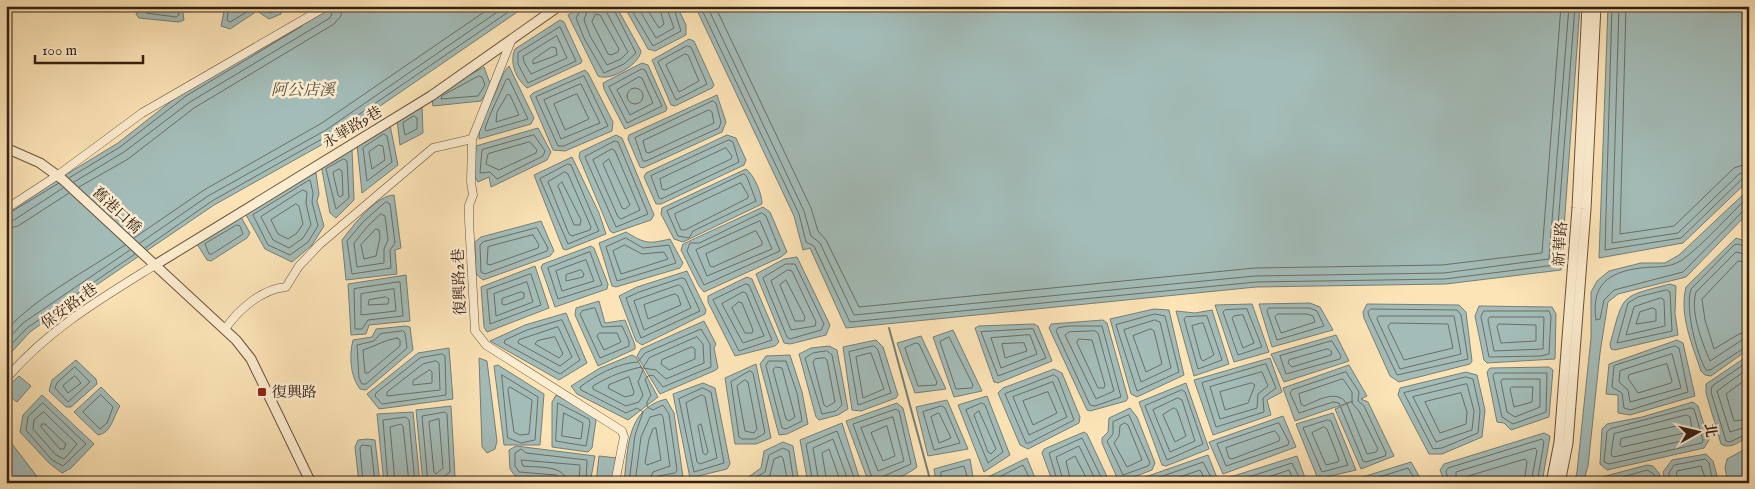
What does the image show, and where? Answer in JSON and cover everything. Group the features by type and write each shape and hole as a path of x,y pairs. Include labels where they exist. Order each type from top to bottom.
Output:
{"street":[{"path":"6,209 60,177 142,112 327,6"},
{"name":"永華路9巷","path":"154,264 431,96 559,6"},
{"name":"新華路","path":"1551,483 1559,442 1570,302 1584,88 1587,6"},
{"name":"新華路","path":"1560,483 1568,443 1586,209 1596,6"},
{"name":"復興路2巷","path":"511,41 472,139 470,152 473,196 469,220 476,331 486,345 618,427 624,437 615,483"},
{"path":"225,328 232,319 265,292 286,287 299,266 320,244 433,148 472,139"},
{"name":"舊港口橋","path":"6,148 40,163 60,177 154,264"},
{"path":"154,264 225,328 251,360 311,483"},
{"name":"保安路1巷","path":"6,379 44,341 80,312 154,264"}],"water":[{"path":"141,6 182,6 184,20 179,22 139,18 136,14"},
{"path":"225,6 283,6 281,14 269,19 257,11 230,29 221,26"},
{"name":"阿公店溪","path":"328,6 526,6 332,139 214,205 30,332 6,358 6,211 118,143 183,92"},
{"path":"581,6 616,6 641,51 636,61 624,71 610,76 598,76 568,15"},
{"path":"624,6 677,6 686,25 686,35 655,51 648,49"},
{"path":"695,6 1580,6 1561,270 1446,284 1256,287 846,328 810,248 803,250 794,216"},
{"path":"1608,6 1749,6 1749,180 1683,243 1599,258"},
{"path":"560,20 564,22 582,61 527,88 520,80 513,65 515,49"},
{"path":"689,39 694,41 714,85 712,88 675,106 671,105 652,60"},
{"path":"642,63 648,65 667,108 666,111 625,129 604,89 603,83"},
{"path":"509,66 534,118 531,124 479,139 484,116 502,76"},
{"path":"484,67 491,86 481,101 433,106 431,96"},
{"path":"585,70 613,122 612,131 565,151 553,150 530,96"},
{"path":"717,95 726,122 722,132 643,168 640,167 628,139 629,135"},
{"path":"422,105 423,133 400,145 397,120"},
{"path":"390,125 398,165 362,193 357,145"},
{"path":"538,128 551,152 547,160 491,187 489,177 478,182 474,175 476,146"},
{"path":"616,135 622,138 654,215 651,220 613,233 610,231 579,157 580,152"},
{"path":"727,135 736,138 746,160 744,165 661,204 656,204 644,177 646,173"},
{"path":"352,149 354,200 336,218 330,213 321,165"},
{"path":"572,157 599,213 606,234 566,250 563,249 534,175"},
{"path":"746,169 752,175 757,185 762,204 683,242 674,239 661,214 662,208"},
{"path":"316,173 319,194 317,201 324,226 312,245 292,262 265,249 245,213 304,177"},
{"path":"1749,189 1749,212 1686,277 1618,294 1608,302 1600,353 1588,466 1583,483 1574,483 1577,472 1591,338 1591,292 1597,281 1609,271 1641,263 1665,263 1679,255"},
{"path":"394,195 401,248 395,250 397,274 346,280 342,240 372,206 379,200"},
{"path":"763,207 770,212 787,252 781,257 704,292 699,286 681,250 683,244"},
{"path":"241,217 250,233 247,238 211,261 207,260 197,244"},
{"path":"541,221 554,251 550,256 483,280 476,274 475,242 481,237"},
{"path":"626,232 647,242 670,239 683,263 680,268 616,287 612,286 599,243"},
{"path":"1736,238 1749,246 1749,349 1711,376 1705,375 1701,371 1685,319 1684,298 1686,287"},
{"path":"591,246 594,248 608,284 607,289 555,307 541,267 543,264"},
{"path":"797,257 830,325 826,335 790,344 784,343 756,274 784,259"},
{"path":"535,266 549,308 487,332 484,327 481,287"},
{"path":"687,271 706,310 705,314 642,345 636,341 619,296 637,287"},
{"path":"406,275 410,321 369,325 366,334 351,335 348,284"},
{"path":"747,277 752,279 779,342 775,346 735,356 708,302 708,296"},
{"path":"1670,284 1676,286 1675,313 1678,335 1615,350 1611,349 1610,344 1618,315 1626,300 1641,292"},
{"path":"599,301 605,323 625,320 635,349 598,366 575,315 576,308"},
{"path":"1310,303 1320,307 1333,330 1272,347 1259,304"},
{"path":"1252,304 1269,352 1234,362 1215,305"},
{"path":"1367,304 1459,305 1466,312 1472,361 1470,364 1399,382 1390,376 1364,318 1363,312"},
{"path":"1479,306 1552,307 1556,314 1555,359 1487,363 1484,360 1475,316"},
{"path":"1154,309 1169,310 1184,375 1137,397 1131,394 1110,319"},
{"path":"1212,310 1229,364 1194,376 1176,311 1195,313"},
{"path":"566,313 587,363 559,380 490,341 525,325"},
{"path":"1103,320 1107,323 1128,398 1126,401 1090,411 1087,410 1049,328 1051,324"},
{"path":"704,321 716,344 714,348 718,368 660,394 637,356 641,349"},
{"path":"1034,324 1038,326 1052,361 998,383 994,382 975,328 979,326"},
{"path":"410,327 413,350 366,390 360,389 354,378 351,365 353,340 372,337 376,329"},
{"path":"953,330 982,391 954,397 933,337"},
{"path":"1336,335 1349,361 1284,382 1271,354"},
{"path":"921,336 946,389 915,393 897,343"},
{"path":"876,340 883,347 898,395 896,398 861,411 852,410 843,347"},
{"path":"1677,340 1683,343 1695,396 1630,415 1618,413 1618,395 1606,394 1609,364"},
{"path":"829,346 837,350 848,409 838,415 819,420 816,417 799,354 811,348"},
{"path":"449,348 453,399 379,409 367,394 418,353"},
{"path":"632,355 636,357 658,397 628,420 577,394 571,386 600,368"},
{"path":"790,355 802,392 808,424 787,434 779,435 760,364 766,356"},
{"path":"1749,355 1749,436 1735,444 1725,446 1721,444 1706,393 1706,384"},
{"path":"479,358 487,361 497,441 495,449 487,453 482,447"},
{"path":"1270,358 1282,392 1267,400 1271,415 1213,435 1194,380"},
{"path":"76,360 96,379 97,384 71,407 66,407 49,391 52,380"},
{"path":"756,364 771,438 756,444 735,444 725,378"},
{"path":"498,365 544,394 540,445 504,445 494,366"},
{"path":"1349,365 1367,396 1361,399 1368,402 1394,456 1361,469 1335,409 1353,401 1295,421 1283,388"},
{"path":"1549,367 1553,370 1549,417 1511,430 1504,423 1497,422 1487,372 1490,368"},
{"path":"1054,369 1062,373 1080,417 1079,423 1028,449 1020,445 998,393 1003,388"},
{"path":"1466,372 1477,375 1485,410 1482,437 1442,454 1429,454 1398,395 1400,388"},
{"path":"19,376 31,386 17,402 7,394 7,387"},
{"path":"703,383 715,388 730,464 727,469 690,478 673,394"},
{"path":"1186,383 1209,449 1166,466 1162,465 1139,402"},
{"path":"101,387 120,406 109,428 103,434 98,435 74,412"},
{"path":"42,395 94,444 71,468 62,473 49,463 20,432 23,415"},
{"path":"556,395 592,415 596,420 592,448 588,452 552,447 552,402"},
{"path":"987,396 1010,455 984,472 958,405"},
{"path":"666,399 674,413 683,477 643,483 624,483 628,444 636,421 653,404"},
{"path":"947,400 968,449 928,456 916,407"},
{"path":"1693,402 1698,406 1709,440 1704,448 1607,470 1600,464 1602,429 1607,424 1642,417"},
{"path":"897,403 903,408 917,467 907,474 894,479 869,483 846,421"},
{"path":"451,406 455,477 441,483 423,483 416,410"},
{"path":"1130,408 1137,417 1155,463 1152,470 1121,482 1118,480 1102,443 1102,438 1108,432 1109,418"},
{"path":"413,412 420,483 384,483 377,414"},
{"path":"1333,413 1356,470 1318,479 1296,424"},
{"path":"1283,416 1296,447 1223,474 1209,442"},
{"path":"842,423 861,483 808,483 800,440"},
{"path":"1084,432 1087,434 1110,483 1053,483 1042,453 1044,449"},
{"path":"1544,433 1550,436 1542,483 1445,483 1440,470 1444,464"},
{"path":"6,436 42,483 6,483"},
{"path":"358,440 375,440 380,483 359,483 355,447"},
{"path":"783,442 793,446 799,483 740,483 761,468 764,451"},
{"path":"516,446 595,456 590,483 516,477 510,469 509,450"},
{"path":"1749,447 1749,483 1728,483 1725,468 1727,459"},
{"path":"1706,454 1713,461 1719,483 1665,483 1663,472 1672,460"},
{"path":"1208,455 1219,483 1128,483"},
{"path":"599,456 617,458 613,483 596,483"},
{"path":"1297,456 1307,483 1225,483 1224,479"},
{"path":"1027,458 1037,483 989,483 988,477"},
{"path":"970,459 974,483 936,483 934,469"},
{"path":"1411,462 1423,483 1343,483"},
{"path":"1647,465 1653,466 1659,473 1661,483 1595,483 1602,477"}],"waterway":[{"path":"889,328 931,483"}],"place":[{"name":"復興路","path":"262,392"}]}
